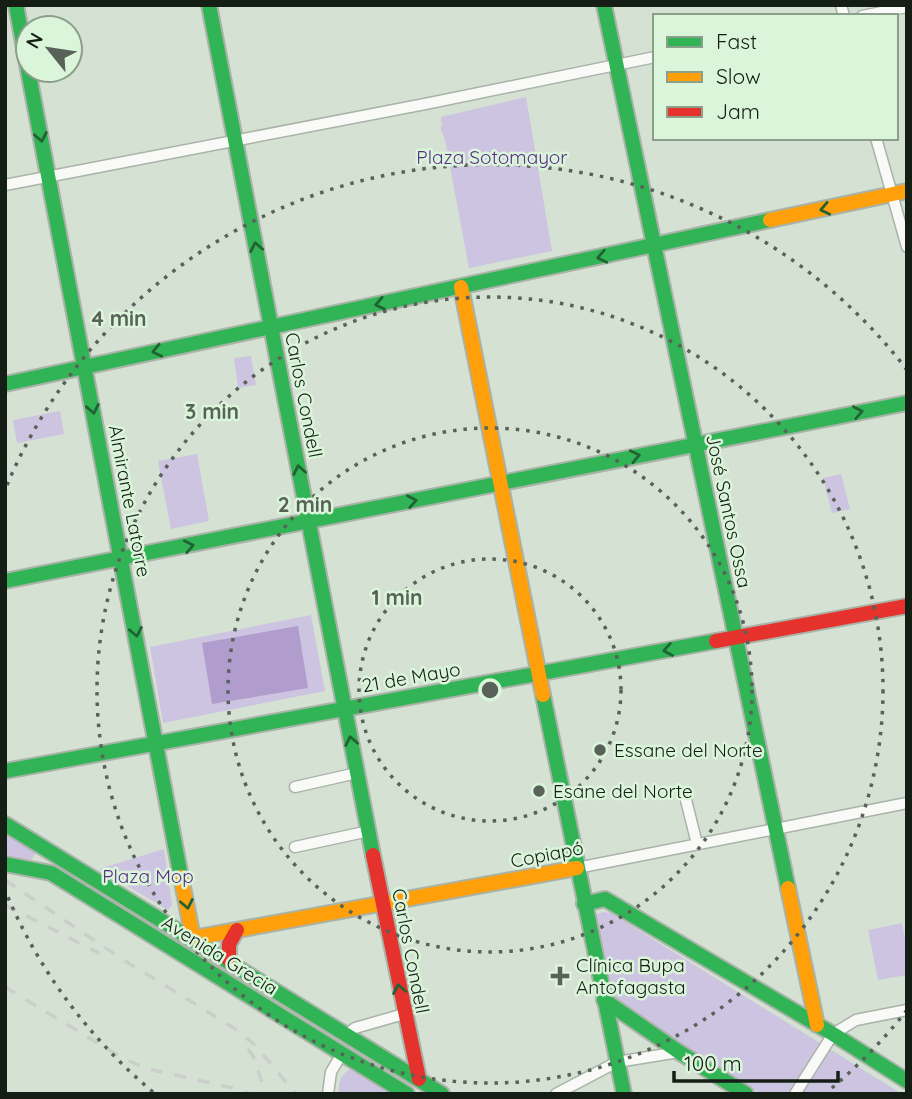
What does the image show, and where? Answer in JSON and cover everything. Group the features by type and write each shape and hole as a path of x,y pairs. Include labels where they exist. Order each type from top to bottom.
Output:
{"main road":[{"name":"Carlos Condell","path":"209,5 404,1014 419,1079"},
{"name":"José Santos Ossa","path":"604,5 817,1025"},
{"name":"Almirante Latorre","path":"31,84 157,743 193,939 192,947 198,964"},
{"path":"5,384 907,191"},
{"path":"461,287 624,1094"},
{"path":"5,581 907,403"},
{"name":"21 de Mayo","path":"5,771 907,607"},
{"name":"Avenida Grecia","path":"5,824 442,1094"},
{"path":"5,836 20,833"},
{"name":"Avenida Grecia","path":"5,864 51,873 407,1094"},
{"name":"Copiapó","path":"193,939 577,868"},
{"path":"584,904 605,899 907,1081"},
{"path":"229,960 229,943 237,930"},
{"path":"154,937 193,939"},
{"path":"604,1000 746,1094"}],"street":[{"path":"872,14 907,7"},
{"path":"5,185 653,57"},
{"path":"877,140 907,247"},
{"path":"295,787 358,773"},
{"path":"685,796 697,844"},
{"name":"Copiapó","path":"577,868 907,803"},
{"path":"295,847 369,831"},
{"path":"795,1094 832,1034 856,1020 907,1010"},
{"path":"328,1094 331,1072 353,1038 355,1028 404,1014"},
{"path":"556,1094 617,1062 679,1052"}],"green space":[{"name":"Plaza Sotomayor","path":"526,97 552,251 469,268 445,140 440,127 441,117"},
{"path":"251,356 256,385 238,388 234,358"},
{"path":"60,411 64,434 17,443 13,420"},
{"path":"197,454 209,521 171,529 158,461"},
{"path":"841,474 850,509 832,513 823,478"},
{"path":"311,615 325,691 163,723 150,647"},
{"path":"5,824 41,846 31,860 5,855"},
{"name":"Plaza Mop","path":"164,849 172,905 168,910 99,869"},
{"path":"611,913 902,1094 761,1094 607,998 593,922 597,914"},
{"path":"902,923 907,948 907,975 878,980 868,930"},
{"path":"353,1068 395,1094 339,1094 341,1078"}],"shaded area":[{"path":"298,626 308,688 212,704 202,643"}],"railway":[{"path":"5,880 119,957 234,1028 255,1045 296,1094"},
{"path":"5,905 99,953"},
{"path":"5,987 124,1059 148,1069 250,1094"},
{"path":"248,1049 266,1094"}],"traffic: fast":[{"path":"16,5 18,14"},
{"path":"209,5 373,855"},
{"path":"604,5 788,888"},
{"path":"31,84 181,877"},
{"path":"5,384 770,220"},
{"path":"5,581 907,403"},
{"path":"5,771 716,641"},
{"path":"543,695 624,1094"},
{"path":"5,824 442,1094"},
{"path":"5,864 51,873 407,1094"},
{"path":"584,904 605,899 907,1081"},
{"path":"604,1000 746,1094"}],"traffic: slow":[{"path":"770,220 907,191"},
{"path":"461,287 543,695"},
{"path":"181,877 193,938 577,868"},
{"path":"788,888 817,1025"}],"traffic: jam":[{"path":"716,641 907,606"},
{"path":"373,855 419,1079"},
{"path":"229,960 229,944 237,930"}],"place":[{"name":"Essane del Norte","path":"600,750"},
{"name":"Esane del Norte","path":"539,791"},
{"name":"Clínica Bupa Antofagasta","path":"560,976"}]}
